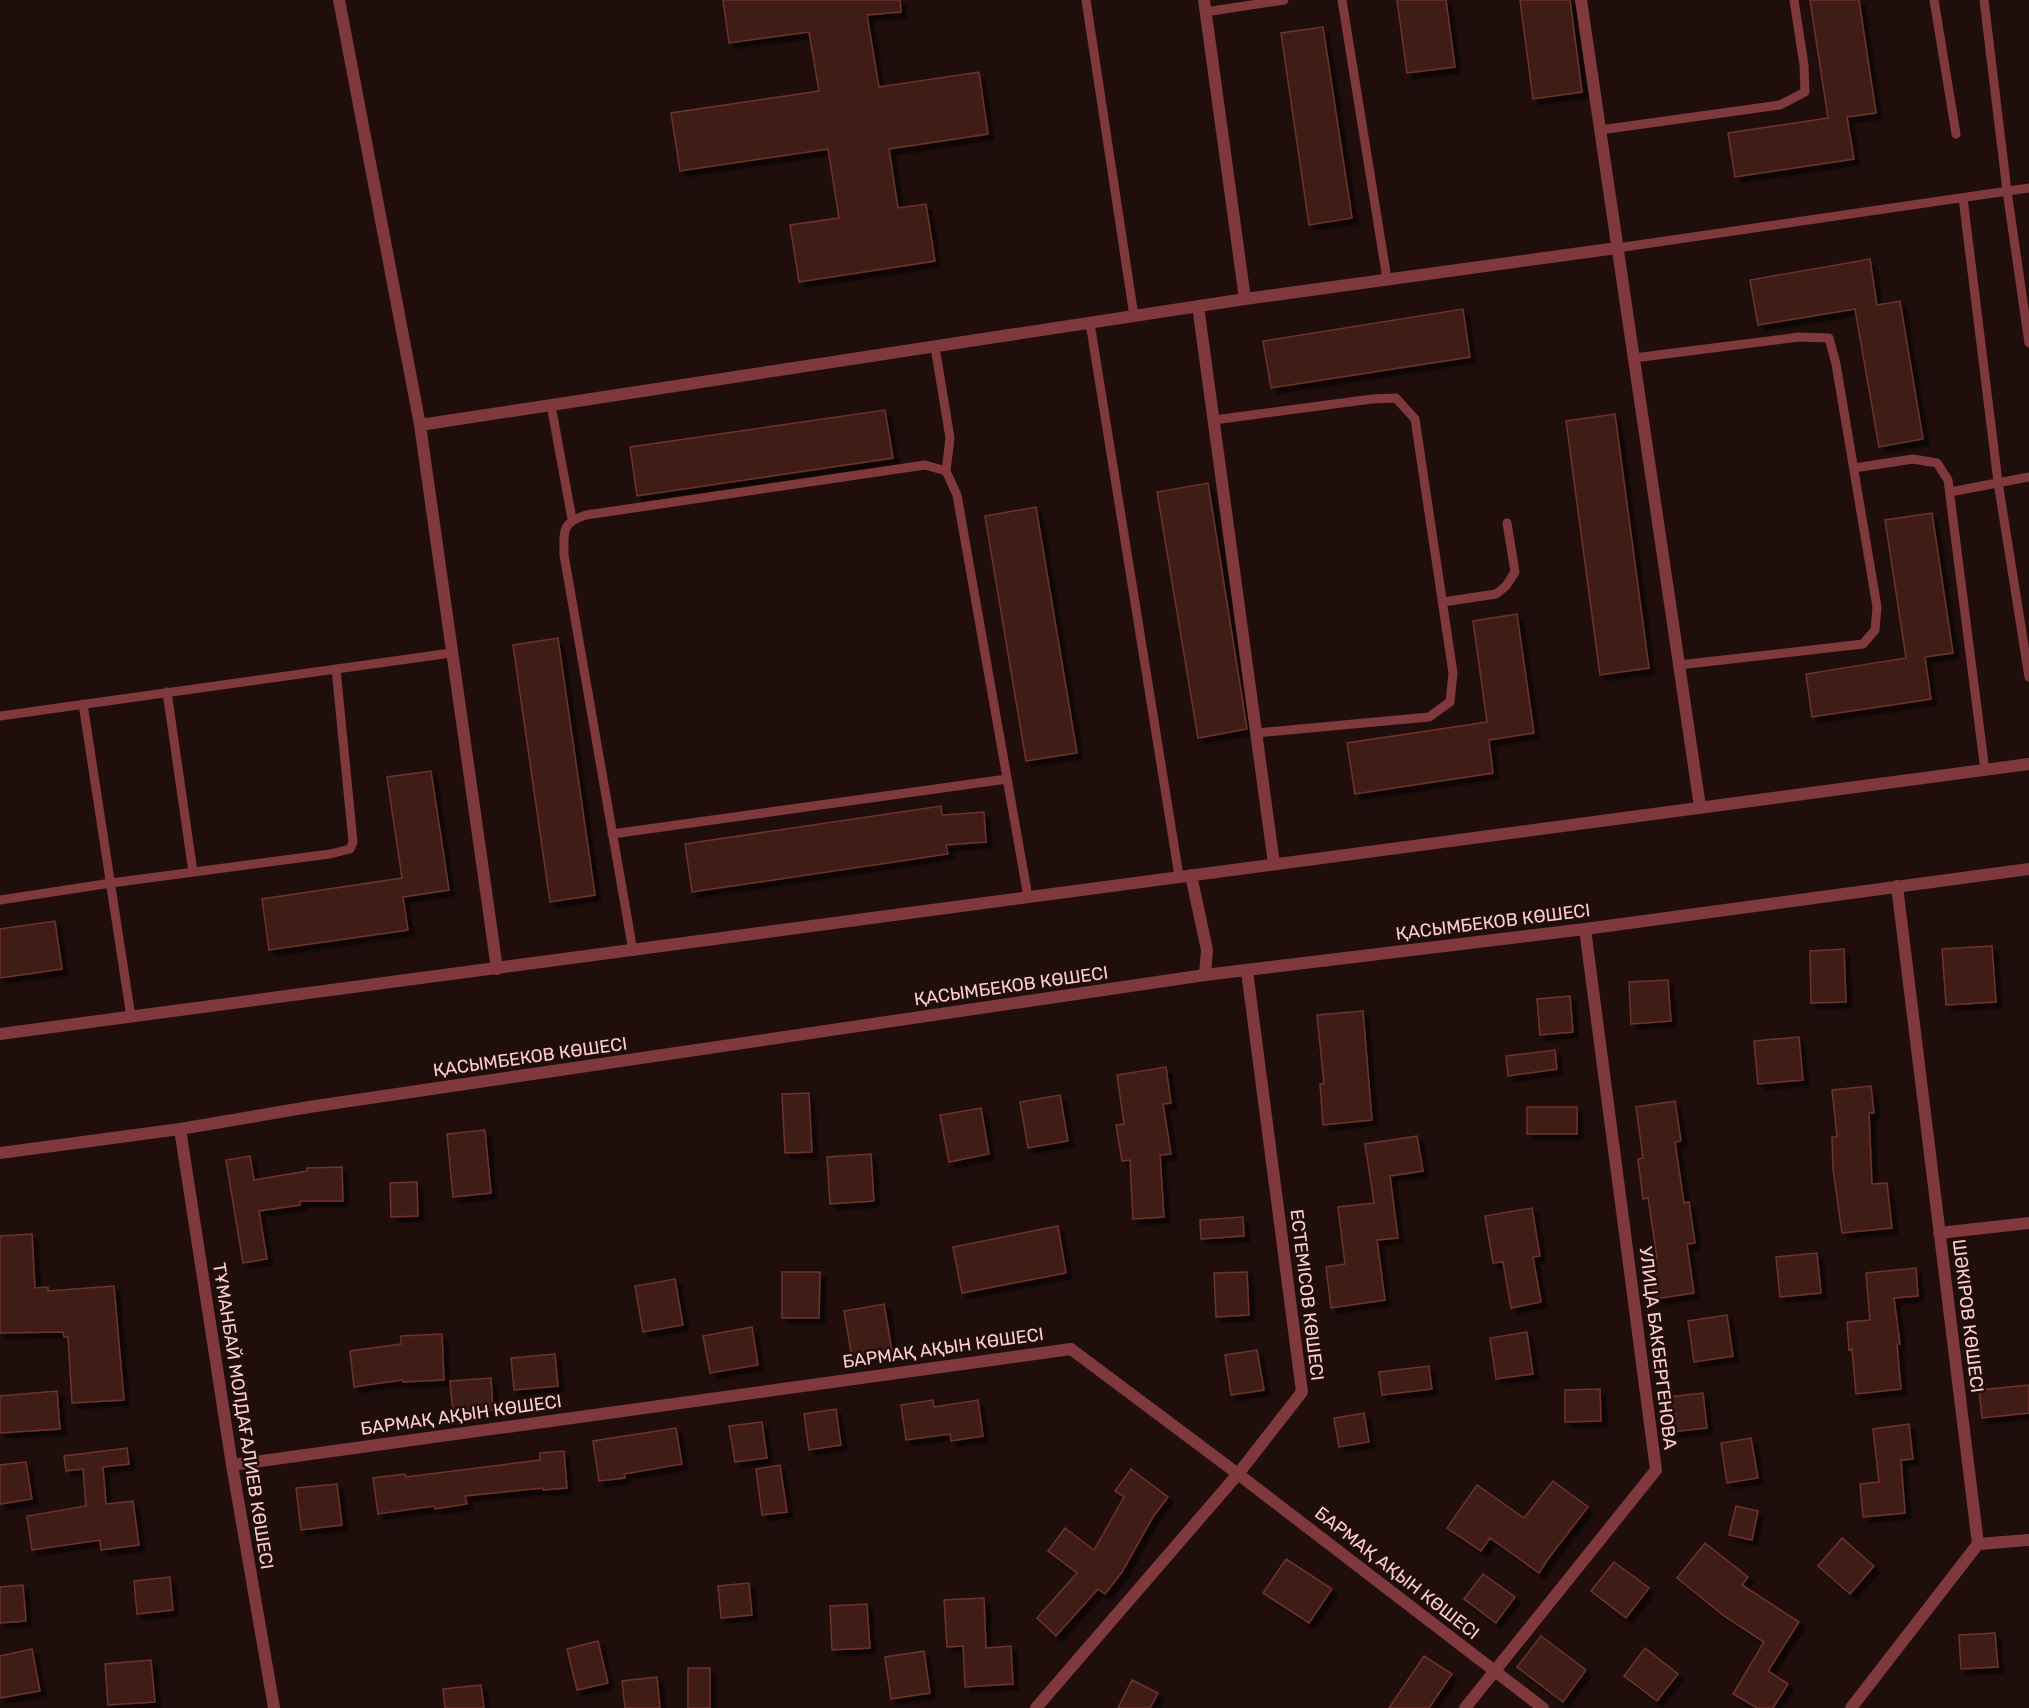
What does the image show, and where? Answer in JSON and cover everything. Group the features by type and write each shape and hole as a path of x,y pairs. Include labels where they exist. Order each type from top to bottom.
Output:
{"street":[{"path":"339,0 420,425 497,969"},
{"path":"1581,0 1700,807"},
{"path":"1205,6 1245,299"},
{"path":"420,425 1245,299 1617,248"},
{"path":"1198,306 1274,864"},
{"path":"0,1034 2029,764"},
{"name":"ҚАСЫМБЕКОВ КӨШЕСІ","path":"0,1153 180,1129 309,1107 1205,975 1585,929 2029,869"},
{"path":"1185,875 1207,950 1205,975"},
{"name":"ШӘКІРОВ КӨШЕСІ","path":"1897,886 1978,1544"},
{"name":"УЛИЦА БАКБЕРГЕНОВА","path":"1465,1708 1656,1470 1585,929"},
{"name":"ЕСТЕМІСОВ КӨШЕСІ","path":"1036,1708 1238,1474 1302,1392 1247,971"},
{"name":"ТҰМАНБАЙ МОЛДАҒАЛИЕВ КӨШЕСІ","path":"180,1129 232,1465 274,1708"},
{"path":"1939,1233 2029,1223"},
{"name":"БАРМАҚ АҚЫН КӨШЕСІ","path":"232,1465 1071,1349 1543,1708"},
{"path":"1851,1708 1978,1544 2029,1540"}],"lane":[{"path":"1086,0 1134,316"},
{"path":"1205,6 1284,0"},
{"path":"1342,0 1387,279"},
{"path":"1600,130 1780,105 1805,92 1804,66 1794,0"},
{"path":"1934,0 1956,134"},
{"path":"1984,0 2007,191 2029,343"},
{"path":"1617,248 2029,188"},
{"path":"1963,198 1998,482 2029,677"},
{"path":"1090,323 1185,875"},
{"path":"1634,358 1799,337 1829,338 1836,364 1877,607 1875,630 1863,644 1679,665"},
{"path":"935,347 950,438 946,471 957,495 1028,897"},
{"path":"1214,420 1361,400 1396,398 1415,419 1454,673 1450,702 1429,717 1256,733"},
{"path":"551,405 572,519"},
{"path":"1854,468 1913,459 1937,462 1948,480 1985,771"},
{"path":"633,951 564,555 564,530 572,519 586,515 925,465 946,471"},
{"path":"1950,492 2029,477"},
{"path":"1443,602 1496,594 1506,586 1515,572 1507,523"},
{"path":"0,716 451,653"},
{"path":"0,900 330,854 350,849 353,842 336,669"},
{"path":"167,692 193,872"},
{"path":"83,704 131,1017"},
{"path":"612,834 1007,779"}],"building":[{"path":"723,0 900,0 901,12 867,15 879,87 979,72 988,134 889,149 898,208 926,204 935,261 799,282 790,225 839,218 828,149 680,171 671,113 819,91 809,32 729,43"},
{"path":"1397,0 1446,0 1455,67 1407,73"},
{"path":"1520,0 1570,0 1582,92 1533,99"},
{"path":"1810,0 1859,0 1876,113 1847,117 1854,159 1735,177 1728,133 1828,118"},
{"path":"1323,27 1352,218 1309,225 1281,33"},
{"path":"1870,259 1877,305 1900,301 1923,439 1879,447 1855,309 1758,325 1750,280"},
{"path":"1463,309 1470,357 1271,388 1263,341"},
{"path":"885,410 893,458 637,496 630,447"},
{"path":"1615,414 1649,668 1600,675 1566,421"},
{"path":"1208,483 1247,729 1198,738 1157,492"},
{"path":"1036,507 1077,753 1026,761 985,516"},
{"path":"1932,513 1953,653 1925,657 1931,699 1812,717 1806,674 1906,658 1885,520"},
{"path":"1517,614 1534,733 1489,740 1493,773 1355,794 1347,743 1487,722 1473,621"},
{"path":"558,638 595,895 550,902 513,645"},
{"path":"431,771 449,890 403,897 408,930 269,950 262,899 402,878 387,777"},
{"path":"941,806 942,815 984,812 986,842 946,845 948,854 692,892 685,844"},
{"path":"55,921 62,969 0,978 0,929"},
{"path":"1992,946 1996,1002 1946,1005 1942,949"},
{"path":"1844,949 1846,1002 1811,1003 1810,951"},
{"path":"1668,980 1671,1021 1631,1024 1629,982"},
{"path":"1570,996 1573,1032 1540,1035 1537,999"},
{"path":"1363,1011 1372,1120 1323,1125 1320,1084 1324,1084 1317,1015"},
{"path":"1799,1037 1803,1080 1758,1084 1754,1041"},
{"path":"1555,1050 1557,1069 1508,1076 1506,1056"},
{"path":"1166,1067 1171,1103 1163,1104 1171,1154 1160,1155 1164,1217 1133,1219 1130,1160 1122,1161 1116,1125 1124,1124 1117,1075"},
{"path":"1871,1086 1874,1113 1869,1113 1872,1184 1887,1183 1892,1228 1842,1233 1833,1169 1832,1137 1837,1137 1832,1090"},
{"path":"809,1093 812,1152 785,1153 782,1094"},
{"path":"1060,1095 1068,1141 1028,1148 1020,1102"},
{"path":"1675,1101 1681,1141 1675,1142 1684,1203 1689,1202 1695,1243 1687,1244 1694,1293 1654,1299 1649,1259 1657,1258 1648,1198 1643,1199 1638,1159 1643,1158 1636,1107"},
{"path":"1527,1107 1577,1107 1577,1134 1527,1134"},
{"path":"981,1108 989,1154 949,1162 940,1115"},
{"path":"485,1130 491,1193 453,1197 447,1134"},
{"path":"1417,1136 1423,1171 1390,1176 1398,1238 1377,1240 1385,1300 1331,1308 1326,1267 1345,1264 1338,1207 1374,1203 1365,1144"},
{"path":"871,1154 874,1201 830,1204 827,1157"},
{"path":"250,1156 254,1180 307,1171 307,1168 342,1167 343,1201 300,1201 300,1205 259,1211 267,1259 243,1263 226,1160"},
{"path":"417,1182 418,1216 391,1217 390,1183"},
{"path":"1532,1208 1540,1256 1533,1257 1541,1302 1511,1308 1503,1262 1493,1263 1485,1216"},
{"path":"1243,1217 1244,1236 1201,1239 1200,1220"},
{"path":"1058,1226 1066,1273 962,1293 953,1247"},
{"path":"32,1234 35,1288 48,1287 48,1291 114,1286 124,1400 72,1403 68,1337 64,1337 63,1332 0,1333 0,1236"},
{"path":"1817,1253 1821,1293 1780,1297 1776,1257"},
{"path":"1916,1268 1918,1296 1894,1298 1900,1344 1897,1344 1901,1389 1856,1394 1847,1322 1870,1320 1866,1273"},
{"path":"782,1272 820,1272 819,1318 782,1318"},
{"path":"1247,1272 1249,1315 1216,1317 1214,1273"},
{"path":"675,1279 683,1325 643,1332 635,1286"},
{"path":"884,1304 892,1351 852,1358 844,1311"},
{"path":"1727,1315 1733,1356 1694,1362 1688,1321"},
{"path":"752,1327 758,1365 710,1373 703,1336"},
{"path":"1527,1332 1533,1374 1496,1379 1490,1338"},
{"path":"442,1334 444,1380 403,1382 402,1380 354,1387 350,1351 401,1344 401,1336"},
{"path":"1257,1350 1264,1390 1231,1395 1225,1355"},
{"path":"555,1354 558,1386 514,1390 511,1358"},
{"path":"1429,1366 1432,1389 1382,1395 1379,1372"},
{"path":"491,1378 493,1410 453,1413 450,1381"},
{"path":"2029,1385 2029,1413 1982,1418 1979,1390"},
{"path":"1600,1389 1601,1421 1565,1422 1565,1390"},
{"path":"57,1391 60,1429 0,1433 0,1396"},
{"path":"1703,1393 1707,1428 1671,1432 1668,1397"},
{"path":"933,1400 934,1407 978,1400 983,1436 951,1441 950,1434 906,1440 901,1405"},
{"path":"836,1409 841,1445 809,1450 804,1414"},
{"path":"1364,1413 1369,1442 1339,1447 1334,1418"},
{"path":"762,1422 767,1458 735,1462 729,1426"},
{"path":"1909,1424 1913,1459 1901,1460 1905,1513 1863,1517 1860,1484 1879,1482 1873,1429"},
{"path":"676,1428 682,1464 624,1474 625,1478 599,1481 593,1441"},
{"path":"1751,1438 1758,1478 1727,1483 1721,1443"},
{"path":"127,1448 129,1464 103,1467 106,1504 133,1501 139,1545 101,1550 100,1540 32,1550 27,1516 86,1506 83,1469 66,1471 64,1456"},
{"path":"564,1451 567,1488 543,1490 543,1488 465,1496 467,1504 378,1514 373,1478 405,1474 406,1477 540,1460 540,1453"},
{"path":"26,1462 32,1499 0,1504 0,1465"},
{"path":"780,1465 787,1512 762,1515 756,1469"},
{"path":"1131,1469 1168,1497 1153,1517 1122,1572 1105,1594 1098,1589 1056,1636 1037,1618 1077,1573 1048,1551 1065,1528 1094,1550 1124,1497 1115,1491"},
{"path":"1553,1481 1588,1507 1539,1573 1490,1538 1481,1551 1447,1528 1477,1485 1524,1518"},
{"path":"337,1484 342,1525 301,1530 296,1488"},
{"path":"1736,1506 1758,1511 1752,1540 1729,1535"},
{"path":"1842,1538 1874,1566 1850,1594 1818,1566"},
{"path":"1705,1543 1748,1577 1742,1585 1799,1622 1768,1671 1788,1684 1773,1708 1757,1708 1733,1694 1764,1642 1724,1616 1677,1578"},
{"path":"1286,1559 1332,1589 1309,1623 1263,1593"},
{"path":"1614,1562 1649,1588 1626,1618 1591,1591"},
{"path":"1483,1574 1515,1597 1496,1623 1464,1599"},
{"path":"170,1577 173,1610 137,1614 134,1581"},
{"path":"749,1583 752,1615 721,1618 718,1586"},
{"path":"23,1585 26,1621 0,1623 0,1587"},
{"path":"984,1598 986,1648 1011,1646 1013,1684 965,1687 963,1646 947,1647 944,1600"},
{"path":"867,1604 870,1648 832,1650 830,1606"},
{"path":"1995,1633 1998,1667 1961,1669 1959,1635"},
{"path":"1541,1636 1586,1670 1563,1702 1517,1667"},
{"path":"598,1641 608,1683 577,1690 567,1649"},
{"path":"1645,1648 1678,1674 1657,1701 1624,1676"},
{"path":"32,1649 40,1691 0,1698 0,1656"},
{"path":"924,1651 930,1693 891,1699 885,1657"},
{"path":"1424,1656 1452,1674 1429,1708 1389,1708"},
{"path":"151,1660 155,1702 108,1705 105,1664"},
{"path":"688,1668 710,1668 710,1708 688,1708"},
{"path":"657,1677 660,1708 625,1708 622,1681"},
{"path":"1132,1680 1158,1693 1150,1708 1118,1708"},
{"path":"481,1685 484,1708 445,1708 443,1689"}]}
